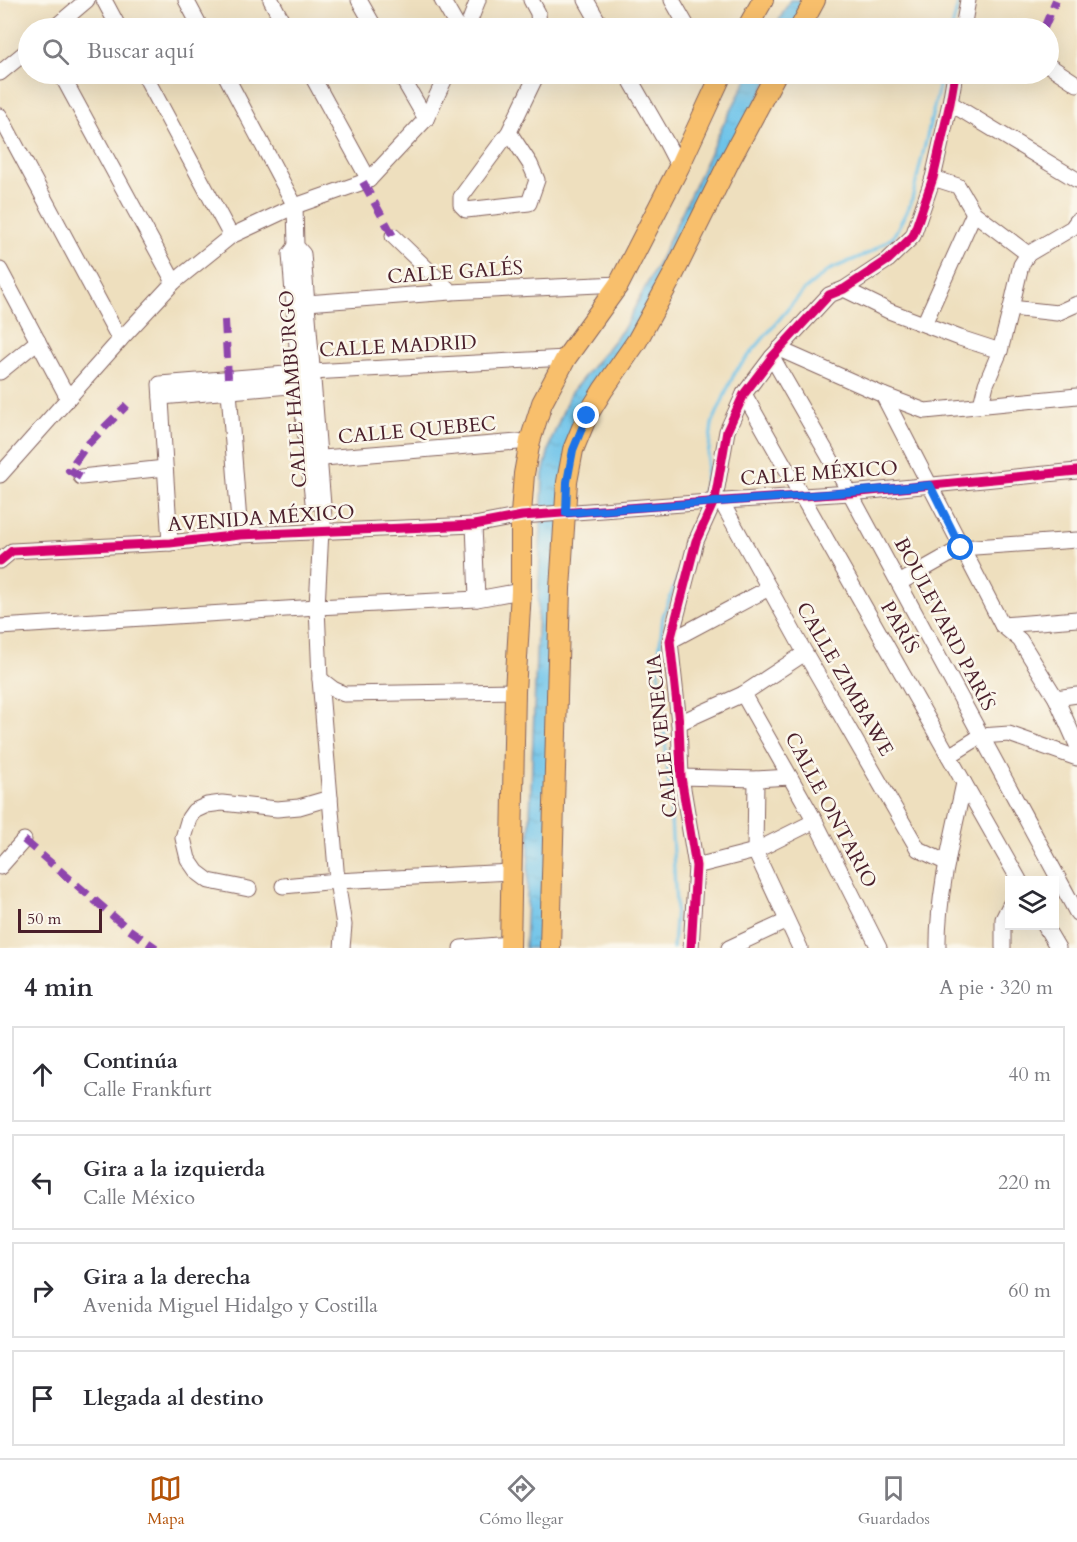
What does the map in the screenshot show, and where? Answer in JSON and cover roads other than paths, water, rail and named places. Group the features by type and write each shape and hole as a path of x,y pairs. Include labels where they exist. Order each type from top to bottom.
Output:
{"main road":[{"path":"753,18 763,0"},
{"path":"805,18 815,0"},
{"path":"510,946 515,691 525,516 524,474 530,441 542,403 566,358 619,284 679,167 713,84"},
{"path":"550,948 560,589 564,513 573,450 587,416 637,341 771,84"}],"street":[{"path":"66,18 87,0"},
{"path":"104,0 114,18"},
{"path":"186,0 196,18"},
{"path":"271,0 281,18"},
{"path":"359,0 369,18"},
{"path":"442,0 452,18"},
{"path":"471,18 478,0"},
{"path":"586,0 596,18"},
{"path":"965,18 968,0"},
{"path":"677,2 684,18"},
{"path":"0,73 18,58"},
{"path":"1059,72 1077,84"},
{"path":"66,84 174,282"},
{"path":"149,84 231,236"},
{"path":"230,84 295,206"},
{"path":"316,84 369,180"},
{"path":"406,84 426,119"},
{"path":"0,475 174,282 231,236 295,206 369,180 426,119 442,84"},
{"path":"509,132 530,164 537,180 529,203 466,210 461,205 461,197 509,132 532,84"},
{"path":"633,84 679,167"},
{"name":"CALLE VENECIA","path":"691,948 696,866 681,777 679,723 670,641 696,541 715,501 727,431 744,394 775,353 829,295 844,289 888,260 912,236 933,178 953,84"},
{"path":"950,103 1077,180"},
{"path":"0,116 120,340"},
{"path":"933,178 958,186 974,213 1028,254"},
{"name":"CALLE HAMBURGO","path":"295,206 296,246 303,254 301,303 313,459 324,518 321,530 317,607 320,679 337,881 344,925 342,948"},
{"path":"924,324 974,213"},
{"path":"981,405 986,384 1000,351 1021,265 1028,254 1072,228 1077,221"},
{"path":"393,236 451,292"},
{"path":"1,273 68,398"},
{"name":"CALLE GALÉS","path":"301,303 451,292 619,284"},
{"path":"844,289 889,311 1000,351"},
{"path":"1011,308 1057,313 1077,304"},
{"path":"0,372 38,340"},
{"path":"775,353 925,411 1077,396"},
{"name":"BOULEVARD PARÍS","path":"775,353 1077,913"},
{"name":"CALLE MADRID","path":"165,468 161,391 566,358"},
{"path":"229,385 240,535"},
{"name":"PARÍS","path":"744,394 1017,876"},
{"path":"883,395 1002,625 1020,640 1056,698 1077,745"},
{"name":"CALLE QUEBEC","path":"313,459 530,441"},
{"path":"81,477 165,468 170,543"},
{"name":"CALLE MÉXICO","path":"525,516 715,501 802,497 1077,471"},
{"name":"CALLE ZIMBAWE","path":"715,501 769,588 918,849 947,863"},
{"name":"AVENIDA MÉXICO","path":"0,561 12,551 170,543 240,535 321,530 474,525 525,516"},
{"path":"474,525 477,599"},
{"path":"898,583 961,548 1077,540"},
{"path":"670,641 769,588"},
{"path":"0,627 477,599 521,591"},
{"path":"1002,625 1077,619"},
{"path":"679,723 743,694 805,653"},
{"path":"320,679 344,694 515,691"},
{"name":"CALLE ONTARIO","path":"743,694 814,821 879,948"},
{"path":"1056,698 1077,695"},
{"path":"949,756 981,736 1009,734 1077,758"},
{"path":"681,777 756,779 790,777"},
{"path":"756,779 754,852 800,948"},
{"path":"938,948 938,930 947,863 964,783"},
{"path":"249,889 209,881 197,872 188,859 183,838 189,818 194,811 207,805 222,803 277,808 299,807 330,798"},
{"path":"696,866 754,852 814,821"},
{"path":"0,867 24,840"},
{"path":"284,886 511,872"},
{"path":"1003,948 1005,917"},
{"path":"729,948 787,921"},
{"path":"1047,930 1058,948"},
{"path":"461,948 510,946"}],"water":[{"path":"790,0 810,0 800,18 780,18"},
{"path":"745,84 766,84 667,279 578,428 542,948 525,948 543,474 551,441 570,394 624,328 661,257"}],"waterway":[{"path":"954,18 959,0"},
{"path":"703,498 712,424 735,372 803,291 829,270 869,253 893,237 911,203 940,84"},
{"path":"673,948 676,905 669,784 658,662 663,616 684,561"}]}
